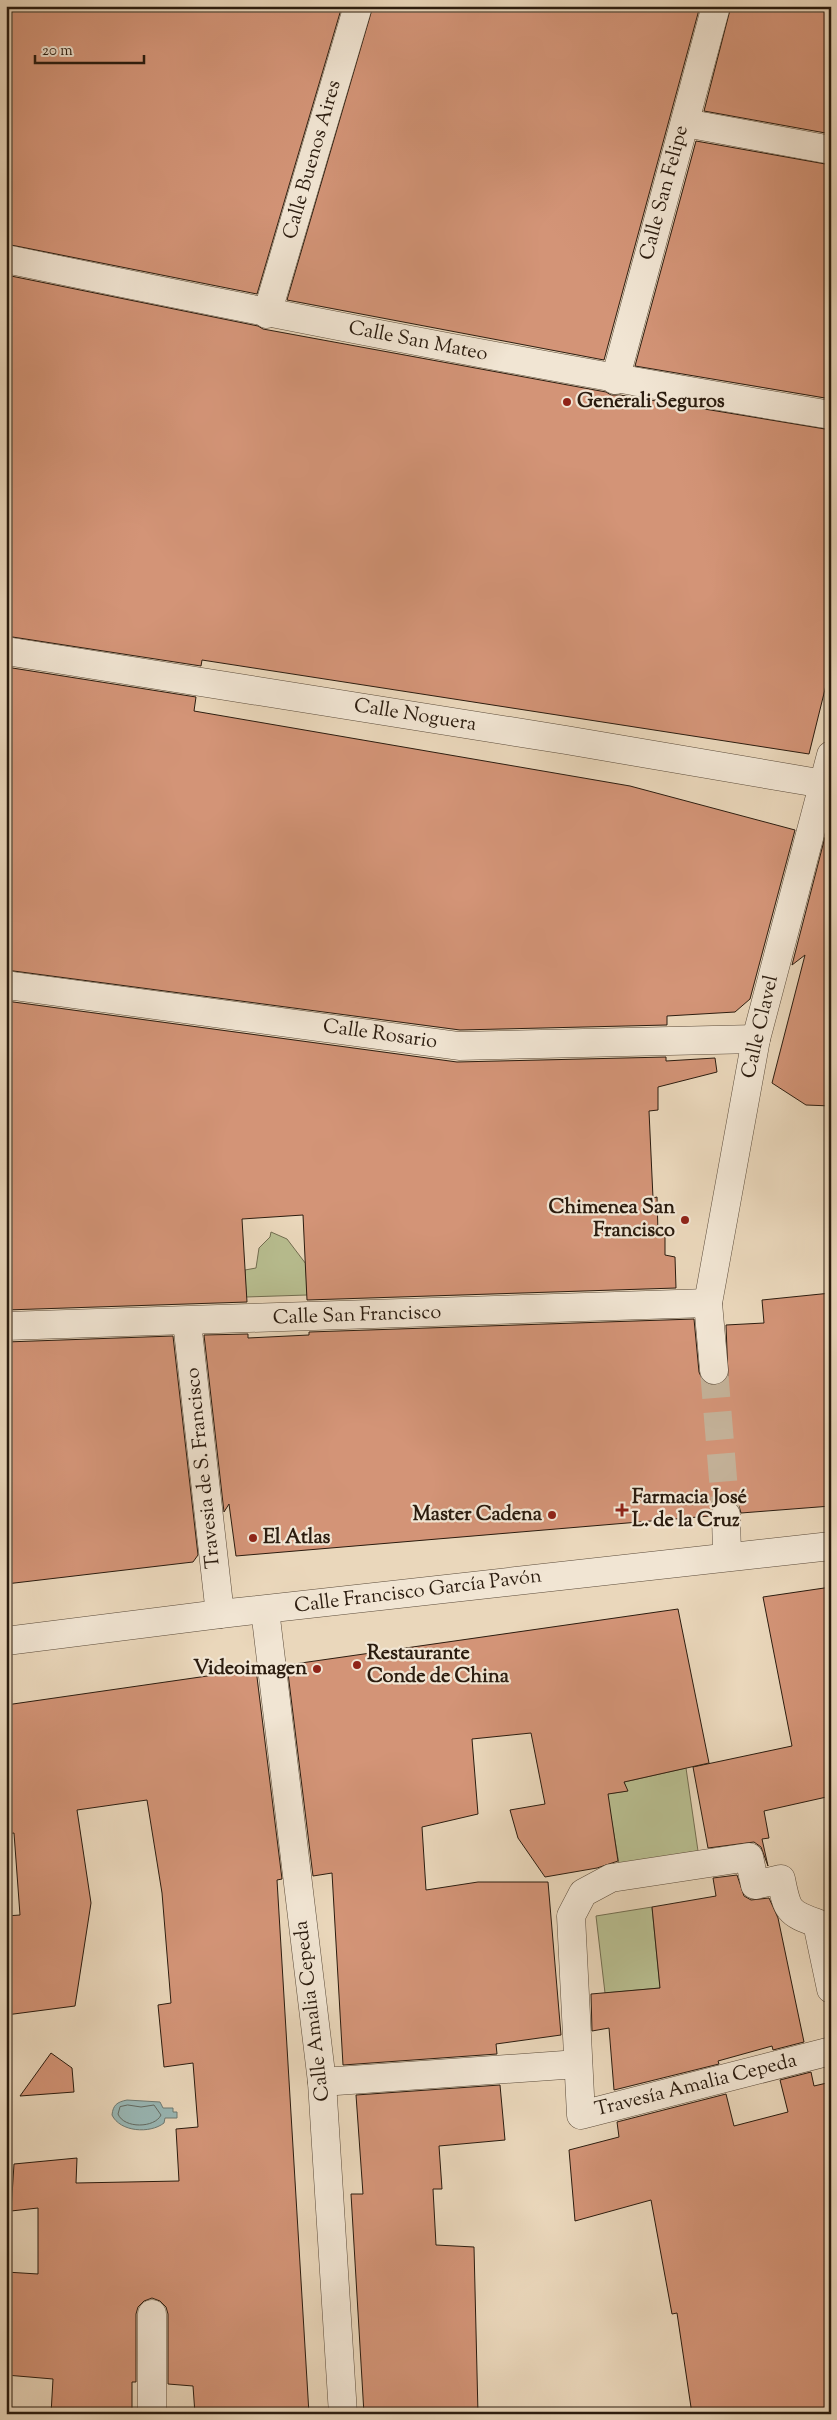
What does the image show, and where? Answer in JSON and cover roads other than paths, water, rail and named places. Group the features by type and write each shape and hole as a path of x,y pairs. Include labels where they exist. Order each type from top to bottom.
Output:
{"street":[{"name":"Calle Buenos Aires","path":"268,314 358,6"},
{"name":"Calle San Felipe","path":"615,380 716,6"},
{"path":"685,123 831,150"},
{"name":"Calle San Mateo","path":"6,259 268,314 615,380 831,415"},
{"name":"Calle Noguera","path":"6,651 566,740 824,784"},
{"name":"Calle Clavel","path":"714,1370 708,1303 756,1039 831,756"},
{"name":"Calle Rosario","path":"6,984 459,1046 756,1039"},
{"name":"Calle San Francisco","path":"6,1326 187,1322 708,1303"},
{"name":"Travesia de S. Francisco","path":"187,1322 220,1614"},
{"path":"726,1515 727,1556"},
{"name":"Calle Francisco García Pavón","path":"6,1641 220,1614 727,1556 831,1546"},
{"name":"Calle Amalia Cepeda","path":"265,1610 322,2082 343,2414"},
{"name":"Travesía Amalia Cepeda","path":"831,1989 817,1923 800,1918 787,1907 781,1880 755,1885 749,1857 611,1878 583,1893 571,1916 581,2115 831,2051"},
{"path":"322,2082 578,2064"},
{"path":"152,2314 152,2414"}],"water":[{"path":"127,2100 160,2102 163,2108 173,2108 173,2112 177,2112 177,2118 165,2118 164,2123 151,2129 136,2130 128,2128 116,2121 112,2115 116,2104"}],"tunnel":[{"path":"714,1370 726,1515"}],"place":[{"name":"Generali Seguros","path":"567,402"},
{"name":"Chimenea San Francisco","path":"685,1220"},
{"name":"Farmacia José L. de la Cruz","path":"622,1510"},
{"name":"Master Cadena","path":"552,1515"},
{"name":"El Atlas","path":"253,1538"},
{"name":"Restaurante Conde de China","path":"357,1665"},
{"name":"Videoimagen","path":"317,1669"}]}
